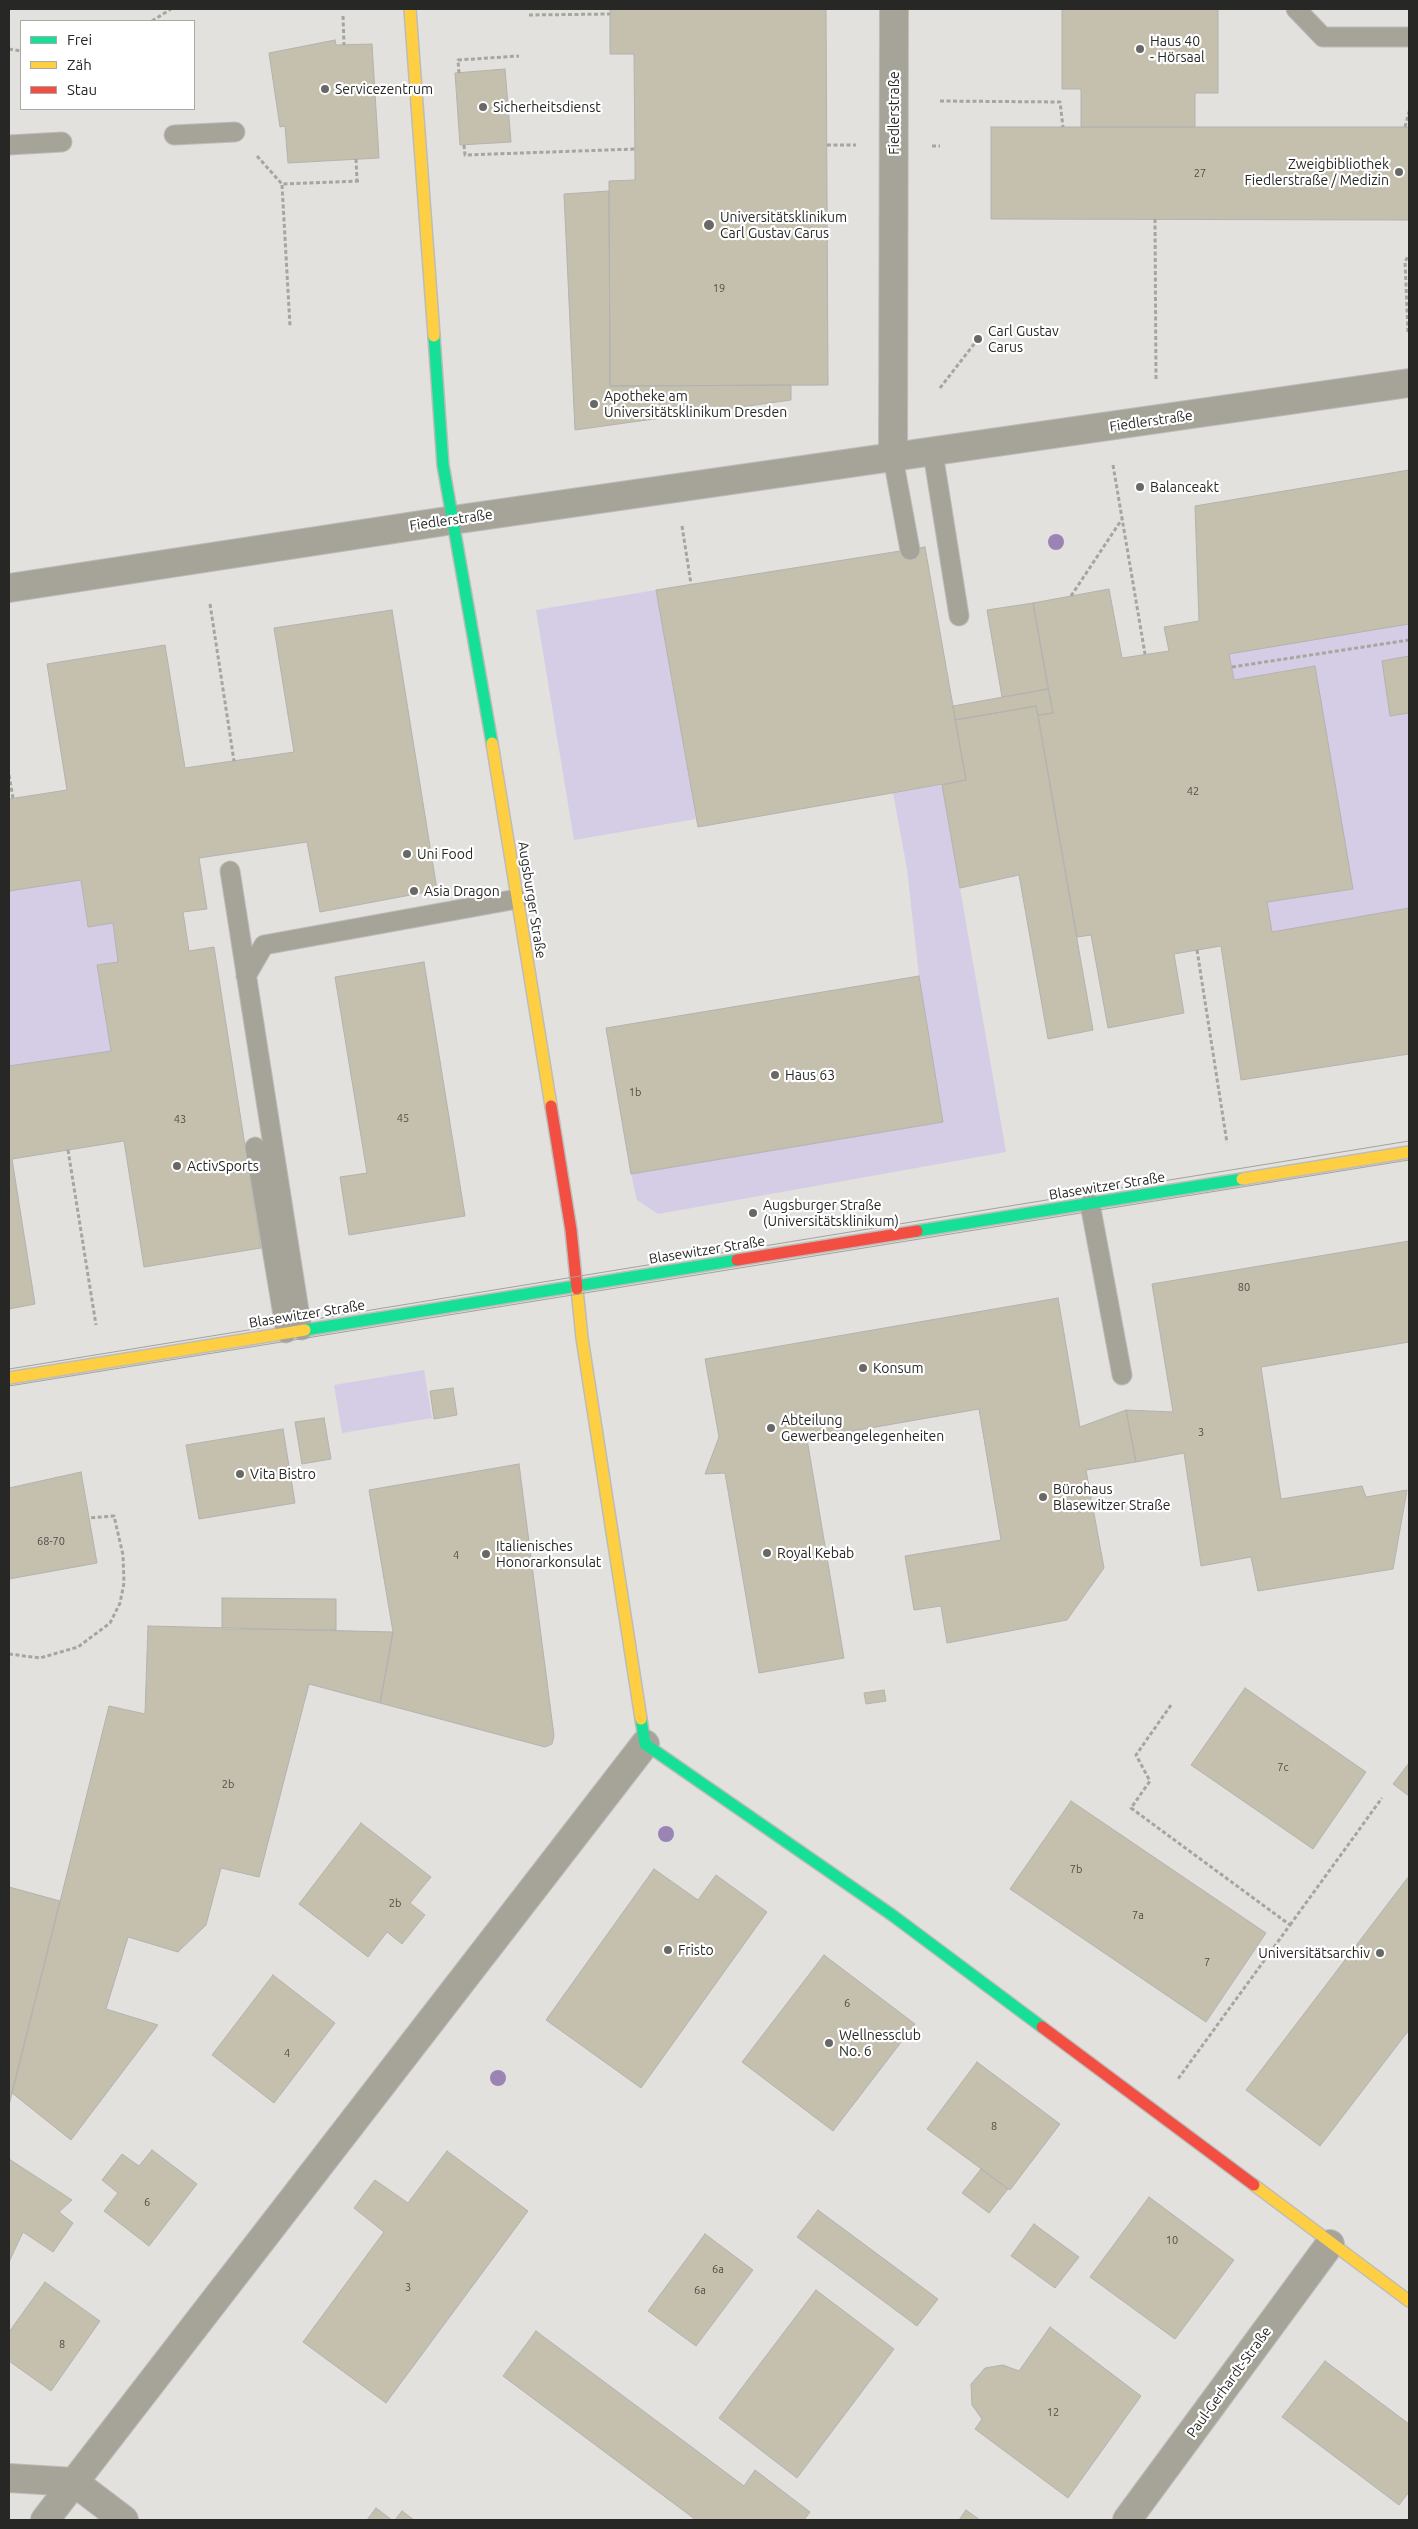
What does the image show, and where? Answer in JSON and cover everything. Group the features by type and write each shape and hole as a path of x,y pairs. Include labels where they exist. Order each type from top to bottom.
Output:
{"street":[{"name":"Augsburger Straße","path":"410,9 443,465 454,520 571,1230 582,1338 645,1744"},
{"name":"Fiedlerstraße","path":"893,458 894,9"},
{"name":"Fiedlerstraße","path":"9,588 454,520 1156,421 1409,383"},
{"name":"Blasewitzer Straße","path":"9,1378 1409,1152"},
{"path":"44,2520 645,1744 892,1915 1409,2302"},
{"name":"Paul-Gerhardt-Straße","path":"1127,2520 1330,2244"},
{"path":"9,2478 74,2482 124,2520"}],"lane":[{"path":"1296,9 1324,37 1409,37"},
{"path":"174,135 236,132"},
{"path":"9,145 62,142"},
{"path":"933,452 959,616"},
{"path":"893,458 910,550"},
{"path":"230,871 294,1331"},
{"path":"246,976 264,945 517,899"},
{"path":"255,1147 294,1331"},
{"path":"1090,1204 1122,1375"}],"path":[{"path":"154,20 171,9"},
{"path":"529,15 610,14"},
{"path":"343,16 344,45"},
{"path":"459,73 458,60 520,56"},
{"path":"940,100 1060,102 1063,128"},
{"path":"1405,128 1409,112"},
{"path":"236,132 282,184 290,326"},
{"path":"464,145 465,155 634,149"},
{"path":"282,184 359,181 356,159"},
{"path":"1155,219 1156,421"},
{"path":"1408,332 1405,261 1409,256"},
{"path":"940,388 978,339"},
{"path":"1107,428 1145,654"},
{"path":"1072,596 1122,519"},
{"path":"685,543 691,584"},
{"path":"210,604 234,761"},
{"path":"1232,667 1409,640"},
{"path":"9,775 13,798"},
{"path":"1197,950 1233,1180"},
{"path":"68,1150 95,1313 100,1363"},
{"path":"9,1654 40,1658 78,1646 110,1623 120,1603 124,1583 123,1555 114,1516 89,1518"},
{"path":"1171,1705 1136,1755 1150,1780 1131,1808 1290,1925"},
{"path":"1154,2112 1382,1798"}],"shaded area":[{"path":"656,590 696,819 574,840 536,610"},
{"path":"1409,624 1409,908 1272,932 1267,902 1352,889 1315,666 1234,680 1229,654"},
{"path":"942,785 1006,1152 658,1214 637,1200 631,1174 943,1122 919,976 907,869 893,793"},
{"path":"81,880 88,927 113,923 118,962 97,965 111,1051 9,1066 9,891"},
{"path":"424,1370 432,1418 342,1433 334,1385"}],"building":[{"path":"610,9 826,9 828,385 610,386 609,181 635,180 635,160 634,54 610,54"},
{"name":"Haus 40 - Hörsaal","path":"1062,9 1218,9 1218,93 1195,93 1195,127 1081,127 1081,89 1062,89"},
{"name":"Servicezentrum","path":"335,40 336,45 372,44 379,158 288,163 285,126 280,127 269,53"},
{"name":"Sicherheitsdienst","path":"505,69 511,142 460,145 455,73"},
{"path":"991,127 1409,127 1409,220 991,219"},
{"path":"609,191 610,386 791,385 791,400 575,430 564,194"},
{"path":"1409,470 1409,624 1229,654 1234,680 1315,666 1353,889 1267,902 1272,932 1409,908 1409,1054 1241,1080 1221,946 1174,954 1184,1013 1108,1028 1091,935 1077,937 1038,715 1053,713 1033,603 1109,589 1122,658 1169,651 1164,627 1199,621 1195,506"},
{"path":"925,547 966,780 698,827 656,590"},
{"path":"1033,603 1048,689 1002,697 987,610"},
{"path":"392,610 437,890 320,912 307,842 199,858 207,909 183,912 189,951 214,947 261,1248 144,1267 124,1141 12,1159 35,1304 9,1309 9,1066 111,1051 97,965 118,962 113,923 88,927 81,880 9,891 9,799 67,790 47,664 165,645 185,768 294,752 274,628"},
{"path":"1409,656 1409,713 1390,716 1382,661"},
{"path":"1048,689 1053,713 1038,715 1036,706 955,720 953,706"},
{"path":"1036,706 1093,1030 1048,1039 1019,875 960,888 942,785 966,780 955,720"},
{"path":"424,962 465,1216 349,1235 340,1177 367,1173 335,977"},
{"name":"Haus 63","path":"919,976 943,1122 631,1174 606,1028"},
{"name":"Bürohaus Blasewitzer Straße","path":"1409,1241 1409,1342 1261,1367 1281,1499 1362,1486 1366,1497 1407,1490 1393,1569 1258,1591 1251,1557 1201,1566 1184,1453 1136,1462 1126,1410 1173,1412 1152,1284"},
{"name":"Bürohaus Blasewitzer Straße","path":"1058,1298 1080,1427 1126,1410 1136,1462 1086,1470 1104,1568 1067,1620 947,1643 941,1606 914,1610 905,1556 1001,1540 979,1409 807,1439 844,1658 759,1673 725,1473 705,1474 719,1437 705,1359"},
{"path":"453,1388 457,1415 434,1419 430,1391"},
{"path":"324,1418 331,1459 302,1464 295,1422"},
{"path":"283,1429 295,1503 199,1519 186,1445"},
{"path":"519,1464 554,1736 552,1744 545,1747 380,1703 393,1632 369,1490"},
{"path":"81,1472 97,1563 9,1579 9,1488"},
{"path":"222,1598 336,1599 336,1630 222,1629"},
{"path":"148,1626 393,1632 380,1703 309,1684 259,1877 221,1868 206,1925 178,1952 128,1937 106,2009 158,2025 71,2140 12,2093 109,1706 145,1714"},
{"path":"1245,1688 1366,1772 1313,1849 1191,1765"},
{"path":"884,1690 886,1701 866,1704 864,1693"},
{"path":"1409,1763 1409,1796 1393,1784"},
{"path":"1071,1801 1266,1933 1206,2022 1010,1889"},
{"path":"361,1823 431,1877 410,1903 425,1915 402,1944 387,1932 368,1957 299,1904"},
{"name":"Fristo","path":"654,1869 698,1900 716,1875 767,1912 641,2088 546,2020"},
{"name":"Universitätsarchiv","path":"1409,1876 1409,2030 1320,2146 1246,2090"},
{"path":"9,1887 60,1901 9,2105"},
{"name":"Wellnessclub No. 6","path":"824,1955 915,2024 833,2131 742,2062"},
{"path":"273,1975 335,2023 274,2103 212,2055"},
{"path":"977,2062 1060,2124 1010,2190 927,2129"},
{"path":"152,2150 197,2184 149,2246 104,2211 118,2193 102,2180 122,2154 139,2166"},
{"path":"447,2151 528,2211 386,2403 303,2342 384,2232 354,2208 365,2193 375,2180 408,2203"},
{"path":"9,2159 72,2200 59,2212 73,2223 53,2252 23,2232 9,2262"},
{"path":"981,2169 1008,2189 989,2213 962,2193"},
{"path":"1149,2197 1234,2260 1175,2339 1090,2277"},
{"path":"818,2210 938,2299 917,2326 797,2237"},
{"path":"1034,2224 1079,2257 1055,2288 1011,2256"},
{"path":"705,2234 753,2270 696,2346 648,2311"},
{"path":"45,2282 100,2321 51,2391 9,2361 9,2332"},
{"path":"816,2290 894,2349 797,2478 719,2418"},
{"path":"1050,2327 1141,2396 1068,2498 975,2429 982,2419 972,2405 971,2384 985,2368 1003,2365 1019,2371"},
{"path":"536,2331 744,2486 755,2470 810,2512 804,2520 696,2520 503,2376"},
{"path":"1325,2361 1409,2424 1409,2492 1399,2505 1282,2417"},
{"path":"376,2508 392,2520 367,2520"},
{"path":"966,2510 980,2520 959,2520"},
{"path":"402,2511 414,2520 395,2520"}],"tram line":[{"path":"9,1369 1409,1141"},
{"path":"9,1386 1409,1160"}],"traffic: fast":[{"path":"434,336 443,465 492,743"},
{"path":"917,1231 1242,1179"},
{"path":"305,1330 737,1260"},
{"path":"641,1719 645,1744 892,1915 1042,2027"}],"traffic: slow":[{"path":"410,9 434,336"},
{"path":"492,743 551,1106"},
{"path":"1242,1179 1409,1152"},
{"path":"577,1289 582,1338 641,1719"},
{"path":"9,1378 305,1330"},
{"path":"1254,2185 1409,2301"}],"traffic: jam":[{"path":"551,1106 571,1230 577,1289"},
{"path":"737,1260 917,1231"},
{"path":"1042,2027 1254,2185"}],"place":[{"name":"Haus 40 - Hörsaal","path":"1140,49"},
{"name":"Servicezentrum","path":"325,89"},
{"name":"Sicherheitsdienst","path":"483,107"},
{"name":"Zweigbibliothek Fiedlerstraße / Medizin","path":"1399,172"},
{"name":"Universitätsklinikum Carl Gustav Carus","path":"709,225"},
{"name":"Carl Gustav Carus","path":"978,339"},
{"name":"Apotheke am Universitätsklinikum Dresden","path":"594,404"},
{"name":"Balanceakt","path":"1140,487"},
{"name":"Uni Food","path":"407,854"},
{"name":"Asia Dragon","path":"414,891"},
{"name":"Haus 63","path":"775,1075"},
{"name":"ActivSports","path":"177,1166"},
{"name":"Augsburger Straße (Universitätsklinikum)","path":"753,1213"},
{"name":"Konsum","path":"863,1368"},
{"name":"Abteilung Gewerbeangelegenheiten","path":"771,1428"},
{"name":"Vita Bistro","path":"240,1474"},
{"name":"Bürohaus Blasewitzer Straße","path":"1043,1497"},
{"name":"Royal Kebab","path":"767,1553"},
{"name":"Italienisches Honorarkonsulat","path":"486,1554"},
{"name":"Fristo","path":"668,1950"},
{"name":"Universitätsarchiv","path":"1380,1953"},
{"name":"Wellnessclub No. 6","path":"829,2043"}]}
